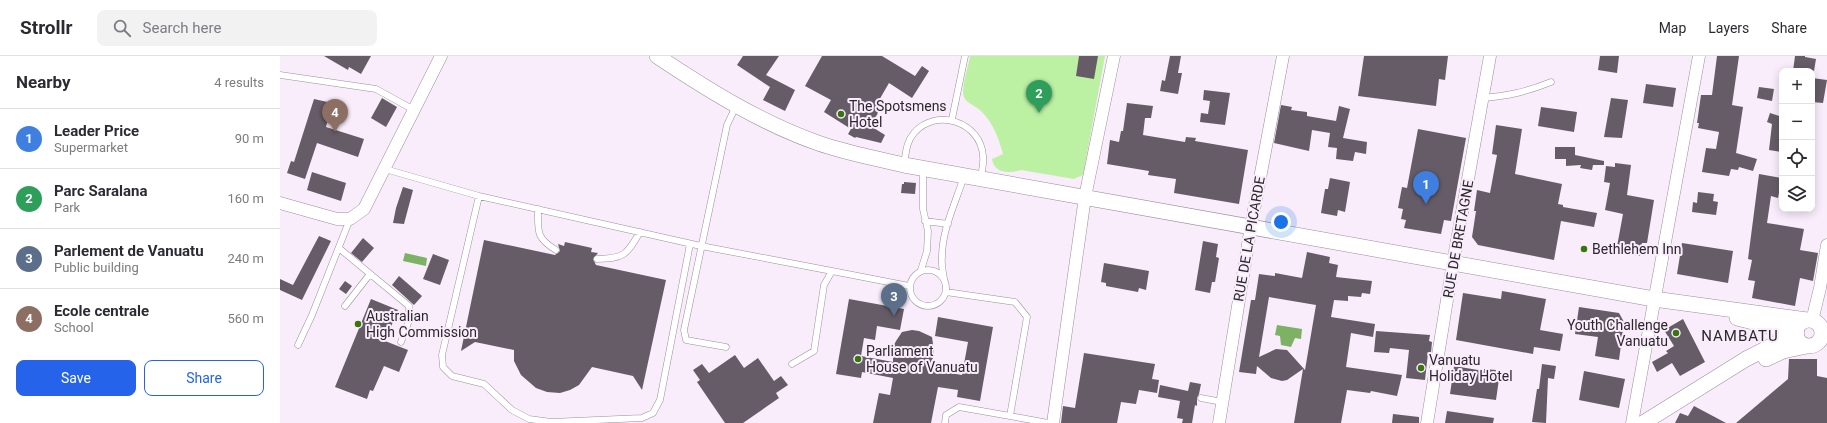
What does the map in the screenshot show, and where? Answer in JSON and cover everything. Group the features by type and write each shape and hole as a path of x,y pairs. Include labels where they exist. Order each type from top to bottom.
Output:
{"street":[{"path":"280,203 337,219 350,219 364,209 441,56"},
{"path":"658,56 736,106 817,143 851,153 923,168 981,177 1654,299 1815,322 1819,325 1822,333 1816,344 1783,351 1697,389"},
{"path":"1054,423 1085,197 1114,56"},
{"name":"RUE DE LA PICARDE","path":"1219,423 1251,226 1283,56"},
{"name":"RUE DE BRETAGNE","path":"1427,423 1453,263 1490,56"},
{"path":"1632,423 1699,56"},
{"path":"1815,322 1827,245"},
{"path":"1698,306 1758,324 1797,333"},
{"path":"1815,322 1800,325 1797,333 1799,341 1816,344"},
{"path":"1643,423 1746,359 1797,333"}],"lane":[{"path":"952,119 965,56"},
{"path":"280,74 376,89 414,110"},
{"path":"1482,98 1509,96 1528,92 1551,82"},
{"path":"726,348 686,340 684,330 727,125 736,106"},
{"path":"904,164 907,146 914,133 922,126 935,120 952,119 964,125 978,139 983,155 981,177"},
{"path":"923,168 923,209 928,231 927,251 921,270 913,277 909,286 910,294 915,302 922,306 928,307 939,302 946,292 942,258 948,224 965,175"},
{"path":"385,169 479,196 690,244 909,286"},
{"path":"479,196 442,355 443,367 452,376 484,384 512,410 529,419 550,422 642,418 653,413 660,400 690,244"},
{"path":"538,209 538,230 544,243 556,250"},
{"path":"298,345 340,248 350,219"},
{"path":"925,221 948,224"},
{"path":"597,259 618,258 632,247 640,232"},
{"path":"340,248 409,306 408,323 401,342"},
{"path":"921,270 928,269 937,272 944,279"},
{"path":"792,364 814,351 824,285 832,271"},
{"path":"345,306 370,274"},
{"path":"946,292 1016,302 1027,317 1010,416"},
{"path":"1201,398 1222,402"},
{"path":"945,423 946,415 959,406 1048,423"}],"shaded area":[{"path":"970,56 1105,56 1083,175 1074,179 1021,170 1007,172 999,170 993,164 992,159 1003,154 994,130 985,115 963,96"},
{"path":"405,253 427,258 426,266 403,261"},
{"path":"1277,325 1302,329 1301,339 1295,338 1291,347 1281,345 1280,336 1275,335"}],"building":[{"path":"324,56 371,56 361,74 349,67 348,70"},
{"path":"743,56 779,56 766,75 795,90 785,111 763,100 770,87 737,65"},
{"path":"822,56 882,56 915,76 922,66 929,71 912,98 889,83 878,102 880,106 877,115 869,125 885,135 881,143 855,138 848,134 851,129 824,112 831,100 805,86"},
{"path":"1079,56 1098,56 1094,79 1076,76"},
{"path":"1170,56 1181,56 1178,73 1182,73 1178,94 1160,91 1162,80 1165,81"},
{"path":"1364,56 1448,56 1445,80 1439,79 1436,106 1358,96"},
{"path":"1600,56 1619,56 1617,73 1598,70"},
{"path":"1717,56 1739,56 1732,105 1743,107 1736,153 1757,159 1753,171 1739,167 1738,170 1731,169 1729,176 1702,172 1706,148 1716,149 1719,132 1698,128 1699,123 1697,123 1701,95 1712,95"},
{"path":"1795,56 1805,56 1816,59 1814,68 1793,68"},
{"path":"1815,78 1827,80 1823,103 1815,102"},
{"path":"1646,84 1676,88 1673,107 1643,103"},
{"path":"1759,87 1774,89 1772,101 1757,98"},
{"path":"1204,90 1230,93 1225,125 1200,122 1201,113 1208,114 1210,101 1203,100"},
{"path":"382,98 397,107 386,127 371,118"},
{"path":"1611,98 1628,100 1622,138 1604,137"},
{"path":"314,99 332,103 326,127 364,139 358,157 317,143 305,179 287,173 291,161 294,162"},
{"path":"1127,103 1153,106 1151,118 1145,118 1143,135 1185,142 1186,137 1196,138 1195,141 1248,150 1239,204 1174,193 1176,179 1148,175 1149,171 1107,164 1110,140 1119,142 1121,131 1123,131"},
{"path":"1281,105 1292,107 1291,110 1307,112 1307,116 1336,121 1339,106 1350,109 1343,138 1367,142 1366,154 1355,152 1353,161 1336,159 1337,148 1328,147 1330,133 1312,130 1309,151 1274,143"},
{"path":"1541,107 1577,112 1574,132 1538,126"},
{"path":"1770,113 1779,116 1779,152 1769,150 1772,124 1767,122"},
{"path":"1496,125 1522,129 1515,174 1562,184 1558,204 1563,205 1563,207 1597,213 1594,227 1561,221 1554,260 1478,245 1472,237 1476,211 1474,211 1477,190 1490,193 1497,155 1492,154"},
{"path":"1418,129 1466,138 1451,221 1444,220 1441,234 1404,228 1406,220 1401,219 1403,209 1398,208 1402,187 1407,188"},
{"path":"1555,147 1575,147 1575,155 1604,161 1604,165 1593,165 1592,170 1580,168 1581,165 1566,166 1566,159 1555,159"},
{"path":"1615,163 1631,165 1627,195 1654,200 1647,243 1642,243 1640,256 1616,252 1623,214 1605,210 1610,183 1604,182 1606,166 1615,167"},
{"path":"312,172 346,183 341,201 307,190"},
{"path":"1759,174 1779,177 1778,198 1771,196 1767,223 1804,229 1800,250 1818,253 1813,281 1800,278 1795,306 1752,298 1755,281 1748,280 1752,260 1748,259"},
{"path":"1330,178 1350,182 1345,212 1338,210 1337,216 1321,213 1325,189 1328,189"},
{"path":"904,182 916,183 915,194 901,193 902,184 904,184"},
{"path":"403,187 413,190 404,224 393,223 396,208"},
{"path":"1698,192 1714,194 1713,201 1718,202 1716,215 1692,212 1693,202 1697,203"},
{"path":"319,236 331,241 302,300 280,290 280,279 293,285"},
{"path":"363,238 374,248 362,262 351,253"},
{"path":"484,240 555,255 560,251 558,244 564,246 565,242 592,248 591,252 598,253 593,259 596,265 666,280 642,390 633,376 592,367 579,385 570,390 560,393 547,392 536,388 521,375 514,361 514,350 475,342 461,351"},
{"path":"1203,241 1218,244 1216,257 1219,258 1215,282 1212,282 1210,293 1195,290"},
{"path":"1682,243 1733,251 1728,283 1677,274"},
{"path":"1307,252 1330,257 1329,263 1338,265 1336,277 1372,281 1370,294 1362,293 1361,297 1348,296 1348,301 1334,300 1331,317 1375,324 1373,337 1351,333 1346,367 1402,375 1397,396 1371,391 1370,393 1347,390 1341,423 1294,423 1303,369 1287,380 1282,381 1271,378 1257,366 1256,374 1239,372 1251,300 1255,300 1259,274 1275,276 1275,273 1302,278","holes":["1269,297 1316,305 1305,370 1287,350 1276,349 1259,357"]},
{"path":"433,254 449,260 440,285 423,279"},
{"path":"1104,263 1149,271 1146,290 1139,288 1138,292 1106,286 1106,283 1101,282"},
{"path":"399,276 422,296 414,305 392,285"},
{"path":"345,281 352,286 346,294 339,289"},
{"path":"1502,291 1546,299 1540,330 1563,334 1560,351 1534,347 1533,354 1456,340 1463,293 1501,299"},
{"path":"371,299 398,310 385,341 408,350 399,372 384,366 373,391 370,390 367,399 335,387"},
{"name":"Parliament House of Vanuatu","path":"849,299 904,309 900,330 877,326 875,340 864,338 861,356 893,362 893,347 902,332 912,330 919,331 932,337 934,351 933,358 927,369 962,375 968,342 935,336 938,317 993,327 980,401 957,397 958,390 938,387 931,423 873,423 879,393 890,395 893,378 862,372 861,378 836,374"},
{"path":"1579,307 1619,313 1624,322 1619,360 1595,356 1598,337 1575,334"},
{"path":"1683,319 1705,362 1680,376 1672,363 1657,372 1652,362 1668,353 1666,351 1674,346 1664,330"},
{"path":"1376,331 1430,335 1429,341 1432,342 1431,353 1428,353 1425,380 1406,378 1409,350 1390,348 1389,353 1374,352"},
{"path":"1084,353 1155,364 1152,379 1159,380 1157,393 1139,390 1136,404 1121,402 1117,423 1061,423 1063,406 1075,408"},
{"path":"735,355 744,368 758,358 774,381 781,376 788,385 776,393 779,398 743,423 725,423 697,382 700,380 693,370 702,364 709,373"},
{"path":"1789,359 1817,359 1817,376 1827,378 1827,423 1736,423 1788,379"},
{"path":"1542,364 1556,366 1554,379 1548,378 1546,423 1532,422 1537,389 1539,389"},
{"path":"1454,366 1484,371 1484,369 1496,370 1495,378 1499,379 1496,400 1450,394"},
{"path":"1584,371 1625,379 1619,408 1579,400"},
{"path":"1190,382 1201,384 1197,398 1197,406 1195,405 1192,423 1182,423 1183,419 1177,418 1180,401 1158,397 1160,385 1188,391"},
{"path":"1694,406 1726,423 1675,423 1680,413 1688,416"},
{"path":"1447,411 1494,418 1493,423 1445,423"},
{"path":"1393,414 1419,417 1419,423 1392,423"}],"place":[{"name":"Parc Saralana","path":"1039,113"},
{"name":"The Spotsmens Hotel","path":"841,114"},
{"name":"Ecole centrale","path":"335,132"},
{"name":"Leader Price","path":"1426,204"},
{"name":"Bethlehem Inn","path":"1584,249"},
{"name":"Parlement de Vanuatu","path":"894,316"},
{"name":"Australian High Commission","path":"358,324"},
{"name":"Youth Challenge Vanuatu","path":"1676,333"},
{"name":"Parliament House of Vanuatu","path":"858,359"},
{"name":"Vanuatu Holiday Hotel","path":"1421,368"}],"district":[{"name":"NAMBATU","path":"1740,336"}]}
